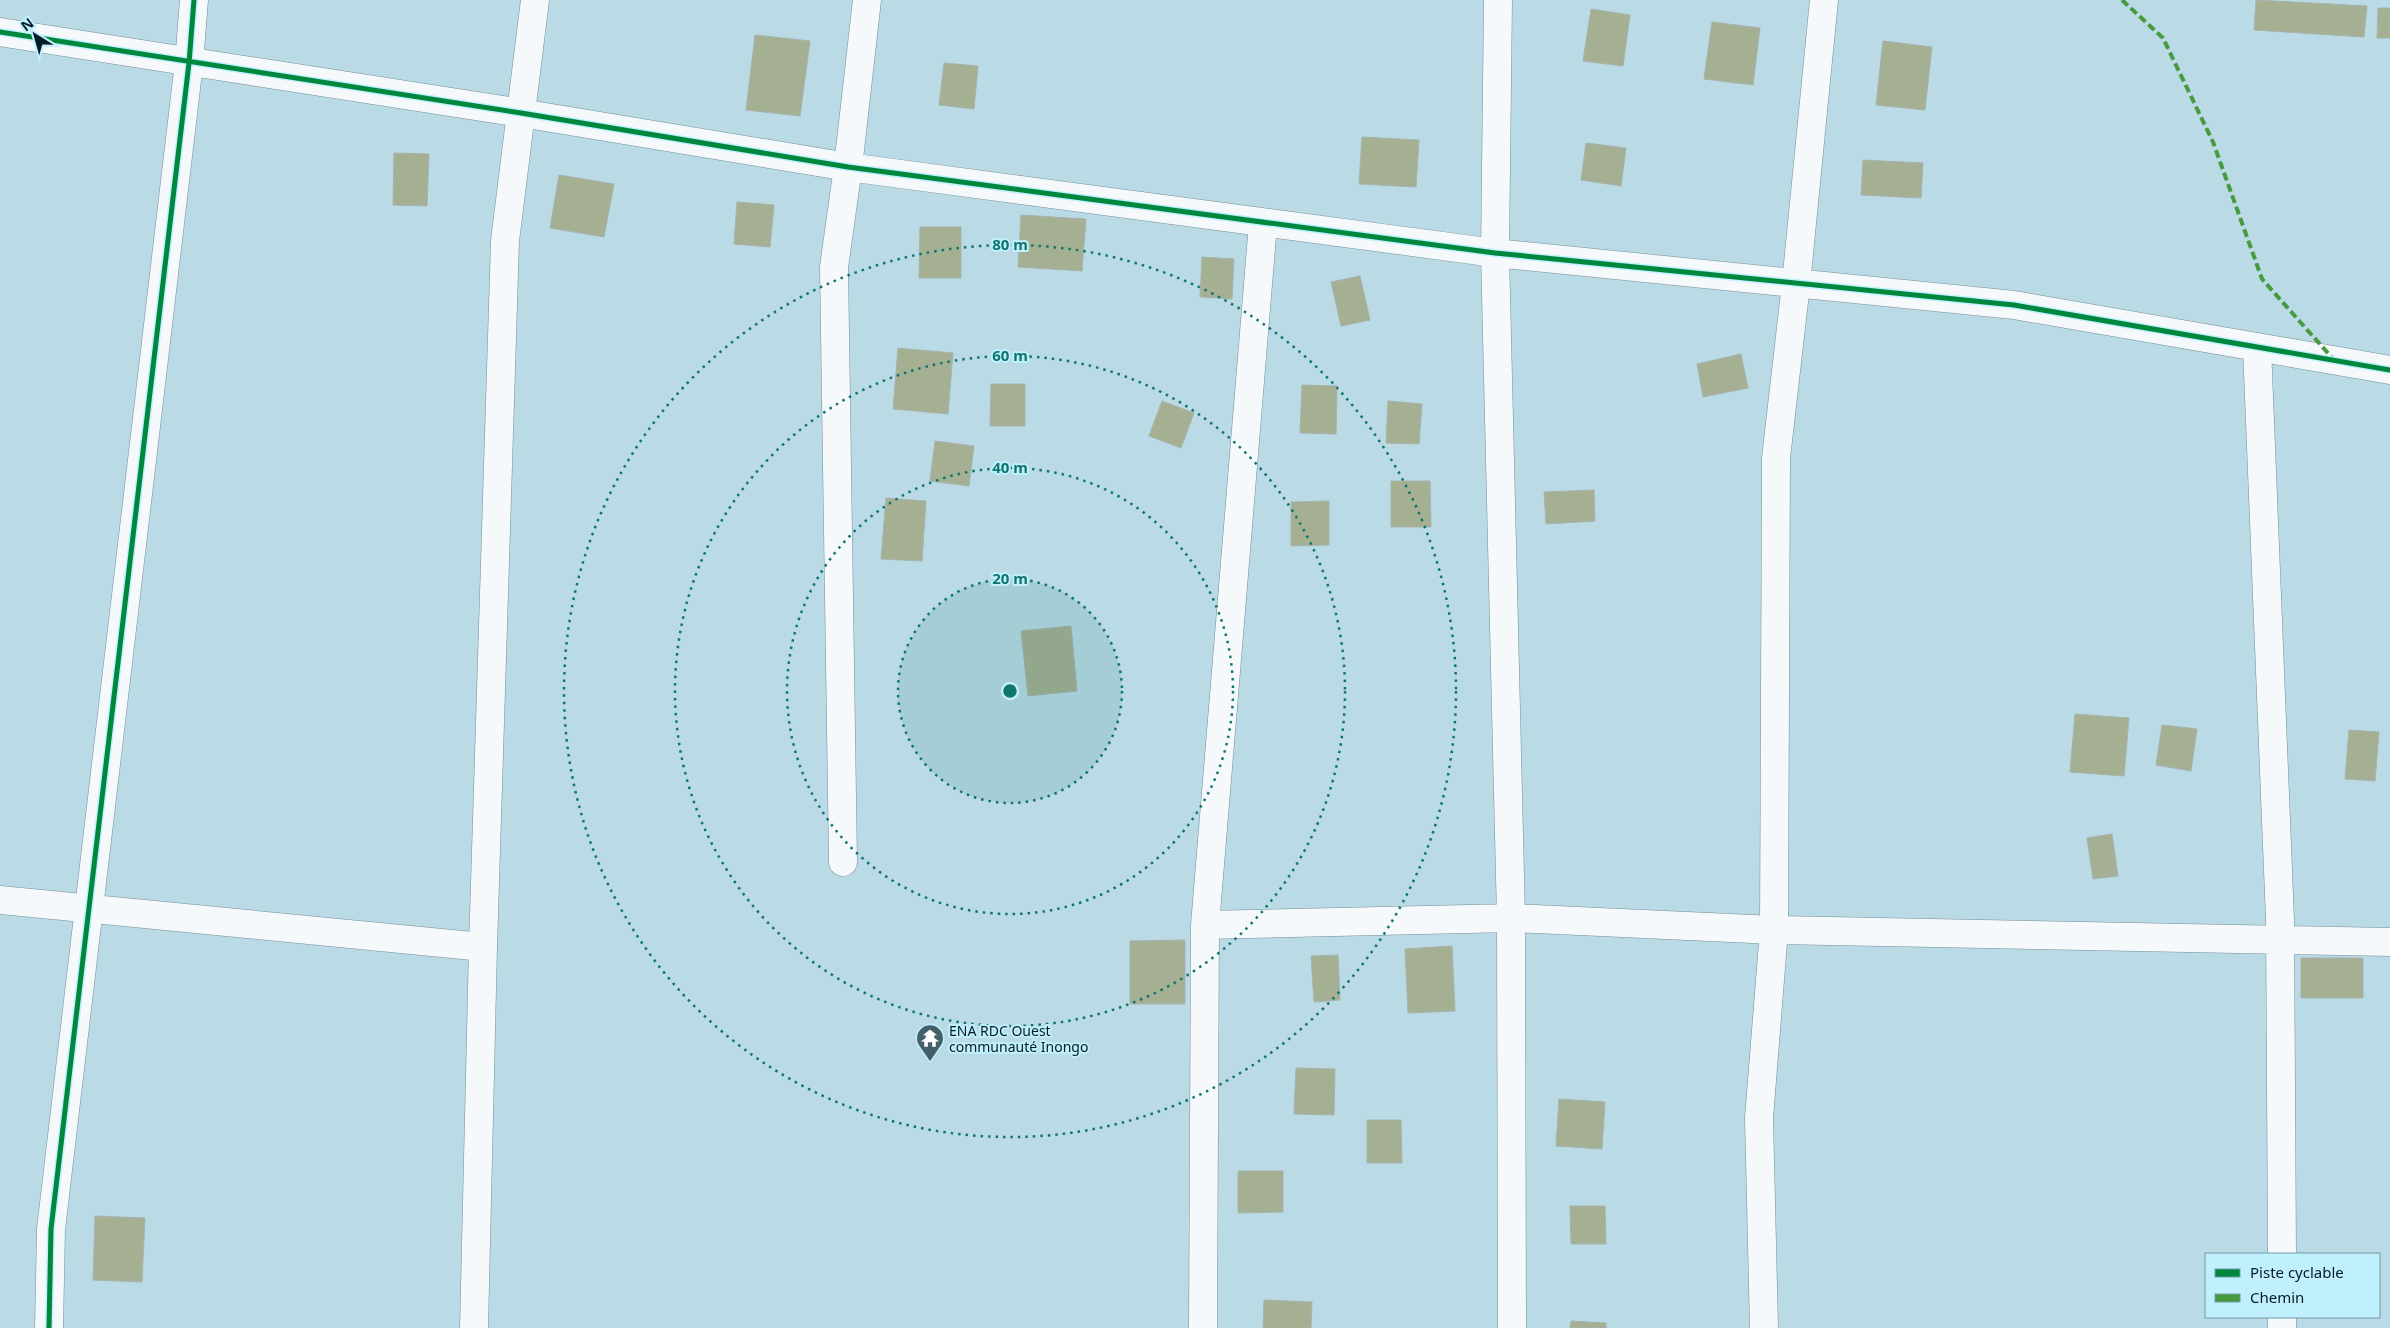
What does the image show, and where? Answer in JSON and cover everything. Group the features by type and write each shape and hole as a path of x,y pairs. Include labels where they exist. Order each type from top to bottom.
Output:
{"street":[{"path":"48,1328 51,1229 189,62 194,0"},
{"path":"474,1328 483,947 506,241 534,0"},
{"path":"843,862 834,267 868,0"},
{"path":"1498,0 1495,254 1511,918 1512,1328"},
{"path":"1764,1328 1759,1118 1774,930 1776,458 1796,284 1824,0"},
{"path":"0,32 521,113 848,167 1495,254 2014,306 2390,370"},
{"path":"1203,1328 1205,925 1263,224"},
{"path":"2256,347 2280,939 2282,1253"},
{"path":"0,900 483,947"},
{"path":"1205,925 1511,918 1774,930 2390,942"}],"building":[{"path":"2256,0 2367,6 2364,37 2254,30"},
{"path":"2378,8 2390,8 2390,38 2377,38"},
{"path":"1591,9 1630,15 1623,66 1583,61"},
{"path":"1712,22 1760,28 1753,85 1704,79"},
{"path":"755,35 810,41 800,116 746,110"},
{"path":"1883,41 1932,47 1925,110 1876,105"},
{"path":"944,63 978,66 974,109 939,105"},
{"path":"1362,137 1419,140 1416,187 1359,184"},
{"path":"1586,143 1626,148 1621,186 1581,180"},
{"path":"394,153 429,154 427,206 393,205"},
{"path":"1863,160 1923,163 1921,198 1861,195"},
{"path":"559,175 614,184 604,237 550,228"},
{"path":"737,202 774,205 770,247 734,244"},
{"path":"1021,215 1086,219 1082,271 1018,267"},
{"path":"920,227 961,227 961,278 919,278"},
{"path":"1202,257 1234,259 1232,299 1200,297"},
{"path":"1360,276 1370,320 1341,326 1331,282"},
{"path":"898,348 953,353 948,414 893,409"},
{"path":"1741,354 1748,388 1703,397 1697,364"},
{"path":"991,384 1025,384 1025,426 990,426"},
{"path":"1302,385 1337,386 1336,434 1300,433"},
{"path":"1162,401 1194,413 1181,448 1149,436"},
{"path":"1388,401 1422,404 1419,444 1386,443"},
{"path":"935,441 974,446 969,486 930,481"},
{"path":"1391,481 1430,481 1431,527 1391,527"},
{"path":"1594,490 1595,521 1546,524 1544,492"},
{"path":"886,498 926,501 922,561 881,559"},
{"path":"1329,501 1329,545 1291,546 1291,502"},
{"path":"1071,626 1077,691 1028,696 1021,631"},
{"path":"2075,714 2129,718 2124,776 2070,772"},
{"path":"2162,725 2197,729 2191,771 2156,765"},
{"path":"2349,730 2379,732 2375,781 2345,779"},
{"path":"2112,834 2118,876 2093,879 2087,838"},
{"path":"1185,940 1185,1004 1130,1004 1130,941"},
{"path":"1452,946 1455,1011 1408,1013 1405,949"},
{"path":"1338,955 1340,1000 1314,1002 1311,956"},
{"path":"2301,958 2363,958 2363,998 2301,998"},
{"path":"1296,1068 1335,1069 1334,1115 1294,1114"},
{"path":"1559,1099 1605,1102 1602,1149 1556,1146"},
{"path":"1367,1120 1401,1120 1402,1163 1367,1163"},
{"path":"1238,1171 1283,1171 1283,1212 1238,1213"},
{"path":"1570,1206 1605,1206 1606,1244 1571,1244"},
{"path":"95,1216 145,1218 142,1282 93,1280"},
{"path":"1264,1300 1312,1302 1311,1328 1263,1328"},
{"path":"1571,1321 1606,1323 1606,1328 1570,1328"}],"marked path":[{"path":"2122,0 2163,38 2213,142 2262,279 2334,360"}],"cycle path":[{"path":"49,1328 51,1229 189,63 194,0"},
{"path":"0,32 521,113 848,167 1495,253 2014,305 2390,370"}],"place":[{"name":"ENA RDC Ouest communauté Inongo","path":"930,1062"}]}
